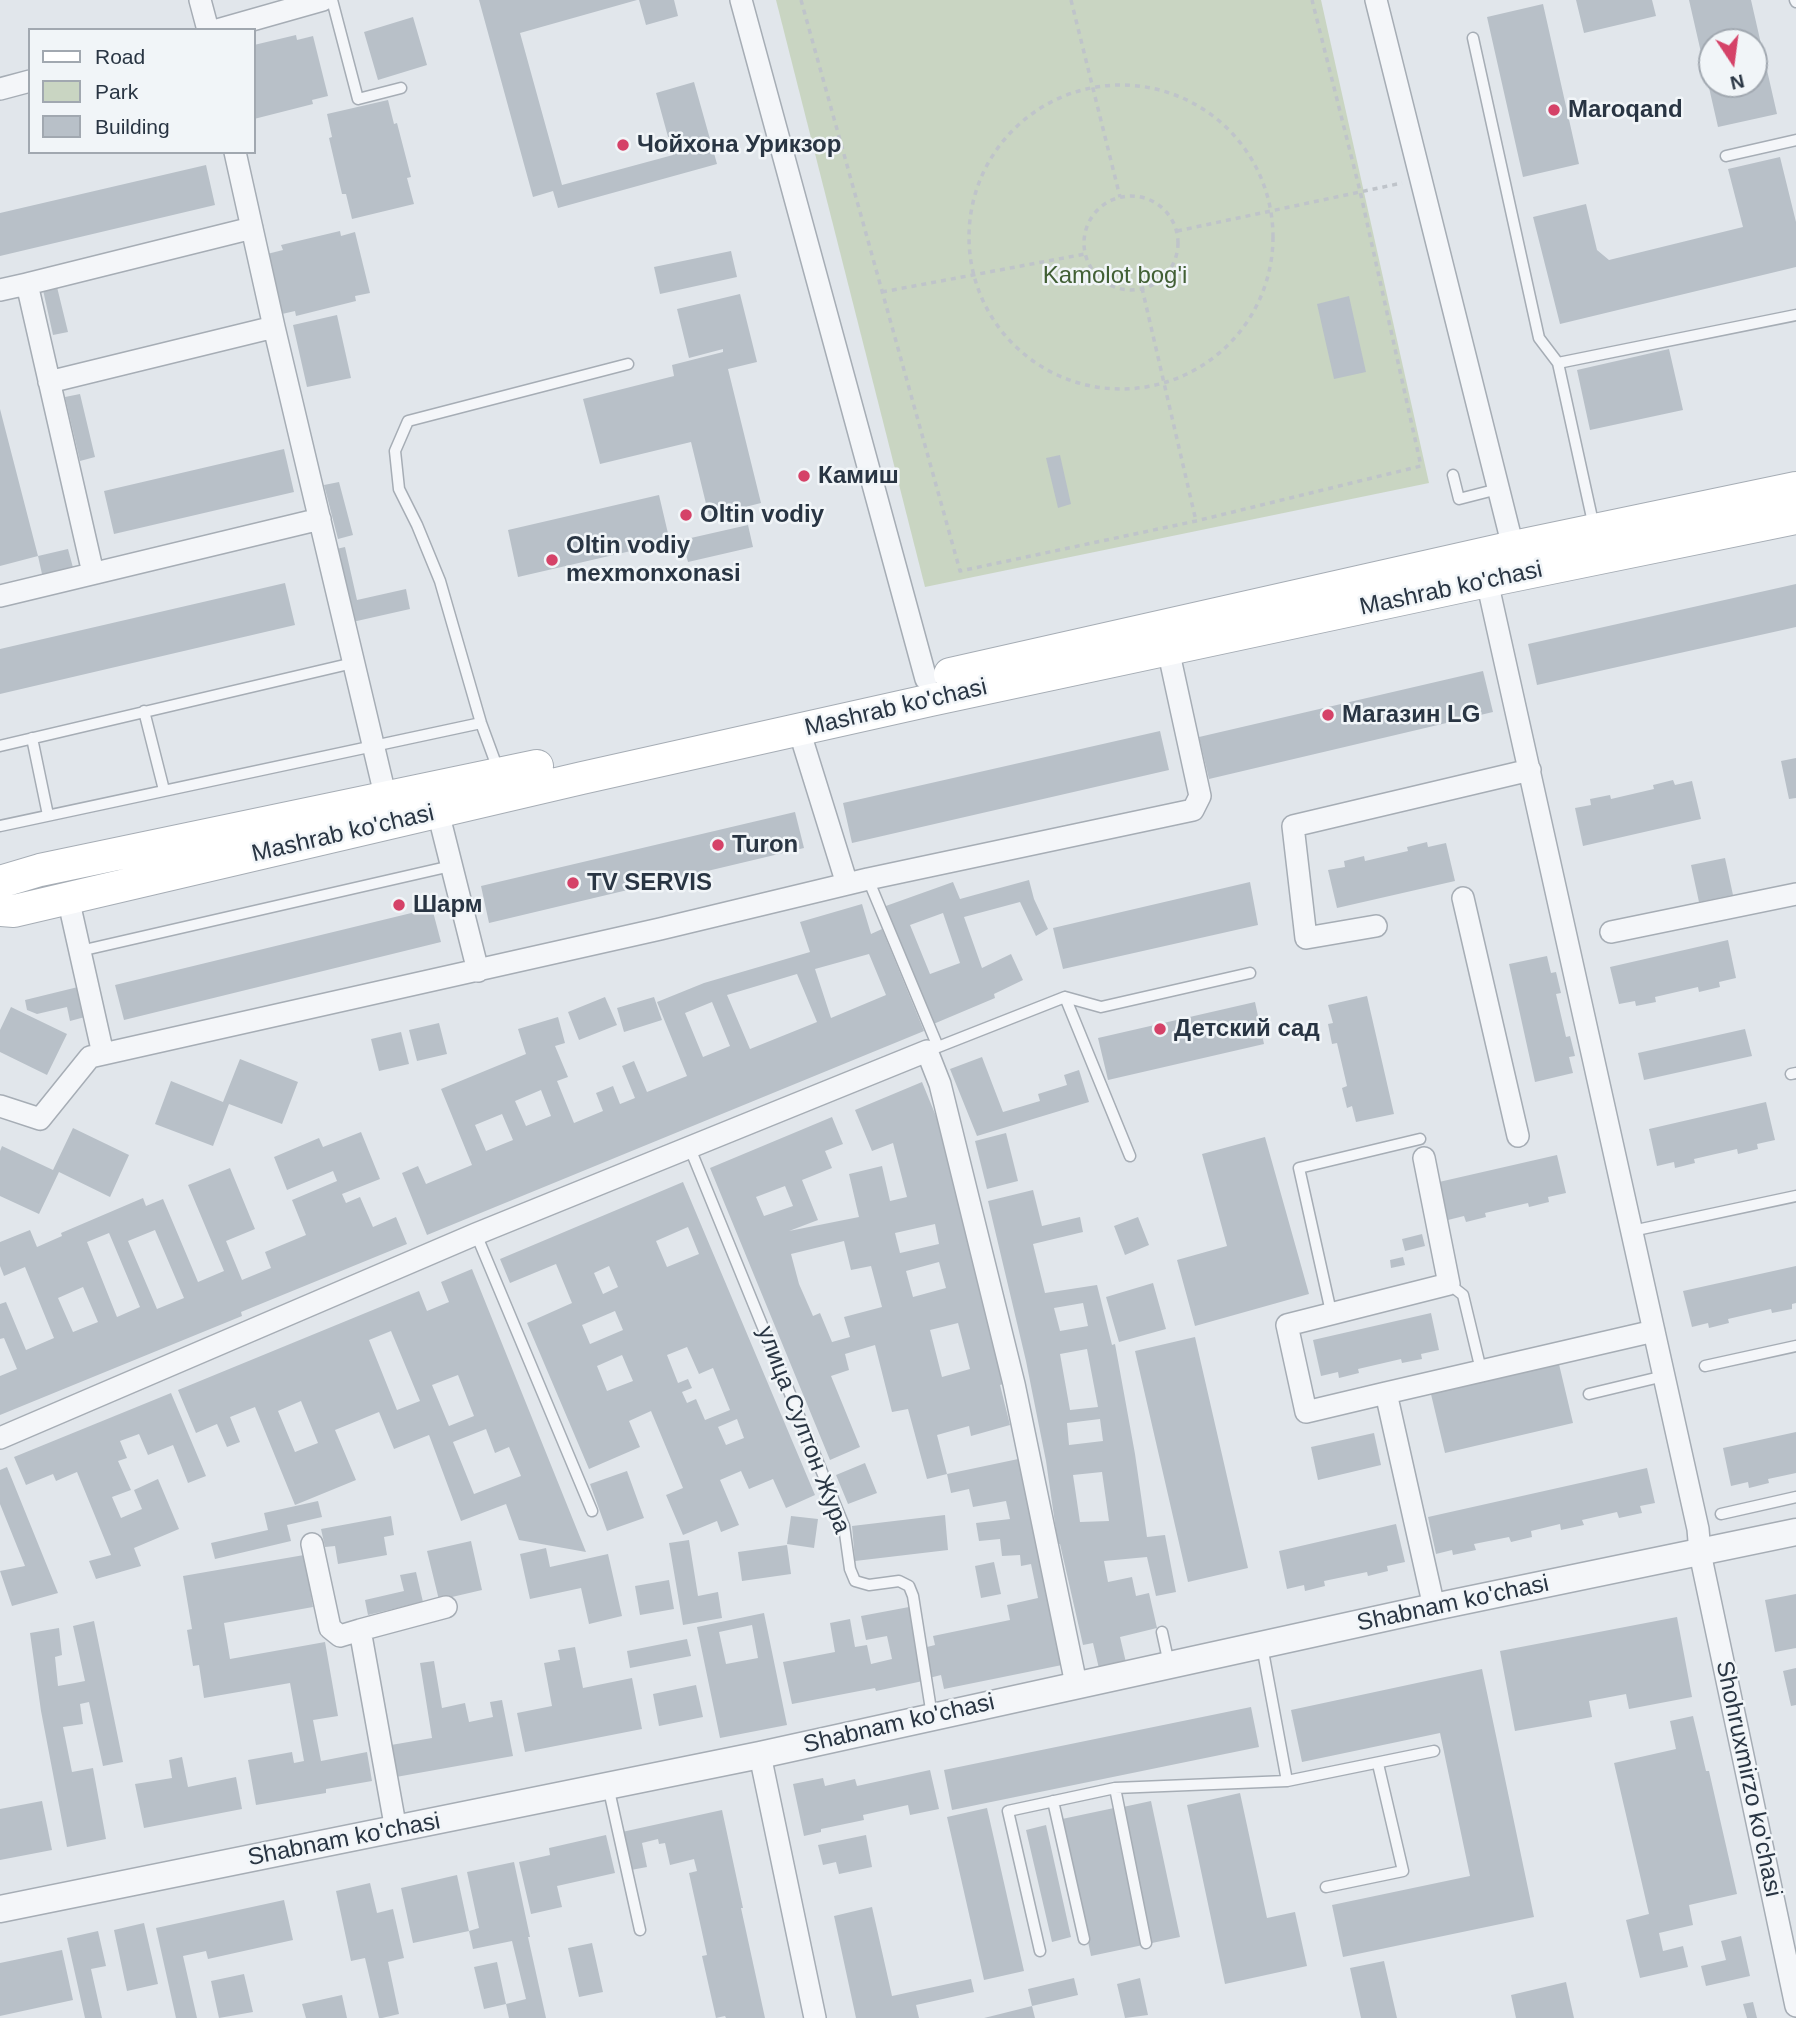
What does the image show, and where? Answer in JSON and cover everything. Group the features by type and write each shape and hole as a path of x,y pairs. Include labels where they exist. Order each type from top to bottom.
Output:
{"main road":[{"name":"Mashrab ko'chasi","path":"0,910 15,911 438,812 580,768 926,679 1513,547 1796,488"},
{"name":"Mashrab ko'chasi","path":"0,882 40,870 500,775 580,768 799,730 1487,581 1796,518"}],"street":[{"path":"201,0 208,28"},
{"path":"224,28 323,0"},
{"path":"741,0 926,679"},
{"name":"Mashrab ko'chasi","path":"1376,0 1513,547"},
{"path":"0,89 28,82"},
{"path":"235,154 386,799"},
{"path":"0,290 252,228"},
{"path":"27,284 93,573"},
{"path":"49,382 274,327"},
{"path":"0,596 320,519"},
{"name":"Shohruxmirzo ko'chasi","path":"1487,581 1698,1529 1700,1553 1796,2006"},
{"path":"0,1106 40,1119 90,1057 478,971 868,879 1193,810 1200,796 1168,649"},
{"path":"799,730 847,884"},
{"path":"1376,926 1306,938 1293,827 1530,770"},
{"path":"438,812 478,971"},
{"path":"1611,932 1796,894"},
{"path":"68,898 103,1054"},
{"path":"1463,898 1518,1136"},
{"path":"0,1438 476,1234 932,1049 1014,1384 1076,1684"},
{"path":"1422,1148 1450,1284 1287,1325 1306,1412 1654,1331"},
{"path":"1386,1393 1434,1607"},
{"name":"Shabnam ko'chasi","path":"0,1909 760,1755 1076,1684 1796,1532"},
{"path":"312,1544 330,1628 340,1636 446,1607"},
{"path":"360,1630 396,1830"},
{"path":"760,1755 815,2018"}],"lane":[{"path":"332,0 358,99 401,88"},
{"path":"1473,38 1539,338 1558,363 1595,530"},
{"path":"1726,156 1796,140"},
{"path":"1558,363 1796,315"},
{"path":"500,775 481,723 440,581 399,489 395,450 408,421 628,364"},
{"path":"1453,475 1459,499 1499,489"},
{"path":"0,746 353,663"},
{"path":"144,711 163,790"},
{"path":"0,826 481,723"},
{"path":"32,738 48,815"},
{"path":"80,951 451,866"},
{"path":"868,879 932,1049 1065,997 1101,1007 1250,973"},
{"path":"1065,997 1130,1156"},
{"name":"улица Султон Жура","path":"689,1146 844,1526 850,1569 855,1581 869,1585 899,1581 909,1586 932,1716"},
{"path":"1331,1312 1299,1168 1422,1148"},
{"path":"1632,1231 1796,1196"},
{"path":"476,1234 592,1510"},
{"path":"1450,1284 1463,1295 1480,1370"},
{"path":"1704,1366 1796,1346"},
{"path":"1589,1394 1664,1376"},
{"path":"1721,1514 1796,1497"},
{"path":"1162,1632 1169,1664"},
{"path":"1261,1645 1287,1781"},
{"path":"1040,1951 1007,1811 1115,1788 1287,1781 1434,1751"},
{"path":"1326,1887 1403,1871 1378,1764"},
{"path":"608,1786 640,1930"},
{"path":"1115,1788 1146,1943"},
{"path":"1053,1801 1084,1939"}],"path":[{"path":"801,0 960,571 1196,521 1421,466 1360,191 1312,0"},
{"path":"1070,0 1120,197"},
{"path":"1092,86 1151,88 1184,98 1222,122 1251,157 1262,177 1271,211 1273,244 1270,266 1255,309 1228,345 1191,371 1164,383 1125,388 1102,387 1059,375 1039,364 1020,351 1004,335 986,306 974,275 969,229 978,185 987,164 1014,128 1032,114 1051,102 1092,86"},
{"path":"1177,231 1421,179"},
{"path":"1120,197 1144,197 1156,202 1165,210 1177,231 1178,243 1171,267 1164,277 1142,288 1118,288 1107,283 1097,275 1085,254 1086,230 1091,219 1098,209 1120,197"},
{"path":"882,292 1085,254"},
{"path":"1142,288 1196,521"}],"green space":[{"name":"Kamolot bog'i","path":"776,0 1321,0 1429,483 925,587"}],"building":[{"path":"479,0 637,0 520,33 562,185 673,155 656,93 694,82 717,164 558,208 553,191 533,197"},
{"path":"639,0 674,0 678,16 646,25"},
{"path":"1576,0 1652,0 1656,16 1584,33"},
{"path":"1689,0 1751,0 1757,28 1698,28 1698,39"},
{"path":"1543,4 1579,164 1523,177 1487,17"},
{"path":"413,17 427,65 378,80 364,32"},
{"path":"296,35 297,40 313,36 328,96 312,100 313,104 256,118 256,45"},
{"path":"1768,75 1777,114 1718,127 1711,98 1768,98"},
{"path":"388,100 411,177 407,178 414,204 352,219 346,194 342,194 329,138 332,137 327,114"},
{"path":"1780,157 1796,222 1796,267 1560,324 1533,217 1586,204 1597,250 1609,260 1743,227 1728,169"},
{"path":"206,165 215,205 0,256 0,213"},
{"path":"340,231 341,236 355,232 370,293 355,296 356,301 296,316 295,311 282,314 267,254 283,250 281,245"},
{"path":"731,251 737,277 660,294 654,267"},
{"path":"57,287 68,332 53,335 43,290"},
{"path":"740,294 757,362 728,369 761,503 709,516 691,442 600,464 583,399 674,376 672,365 723,352 723,349 689,358 677,309"},
{"path":"1349,296 1366,372 1334,379 1317,304"},
{"path":"337,315 351,378 307,387 293,325"},
{"path":"1669,349 1683,410 1590,430 1577,370"},
{"path":"80,394 95,457 80,461 65,397"},
{"path":"0,409 38,556 0,566"},
{"path":"284,449 294,492 114,534 104,491"},
{"path":"1060,455 1071,504 1058,508 1046,458"},
{"path":"339,482 353,535 338,539 324,485"},
{"path":"659,495 670,542 518,577 508,530"},
{"path":"748,525 753,547 688,562 682,540"},
{"path":"345,547 357,600 406,589 410,609 348,623 332,550"},
{"path":"68,549 75,575 44,583 38,556"},
{"path":"285,583 295,625 0,694 0,649"},
{"path":"1796,584 1796,627 1537,685 1528,644"},
{"path":"1483,671 1493,712 1209,779 1199,737"},
{"path":"1160,731 1169,770 852,843 843,803"},
{"path":"1796,758 1796,798 1789,799 1781,761"},
{"path":"1673,780 1675,785 1692,781 1701,819 1583,846 1575,808 1591,805 1590,799 1610,795 1611,799 1654,789 1653,785"},
{"path":"795,812 804,848 489,923 481,886"},
{"path":"1427,842 1428,847 1446,843 1455,881 1337,908 1328,870 1345,867 1344,861 1364,856 1365,861 1408,851 1407,847"},
{"path":"1725,858 1733,895 1699,902 1691,865"},
{"path":"1029,880 1034,899 1048,929 1036,936 1020,902 964,917 982,968 1011,954 1023,980 994,994 995,998 931,1025 883,907 953,882 960,899","holes":["943,913 960,963 930,974 910,925"]},
{"path":"1250,882 1258,925 1063,969 1053,928"},
{"path":"862,904 871,934 882,929 924,1031 427,1235 402,1173 418,1166 426,1184 472,1165 441,1089 526,1054 518,1029 558,1017 565,1043 555,1046 568,1077 557,1081 574,1123 603,1111 596,1093 613,1086 620,1104 635,1098 622,1066 634,1061 647,1092 687,1076 657,1002 704,983 810,952 800,922","holes":["869,954 886,995 831,1018 815,969","797,974 817,1022 750,1049 727,995","712,1002 730,1046 703,1057 685,1013","541,1090 551,1116 526,1126 515,1101","502,1114 513,1140 486,1151 475,1125"]},
{"path":"432,908 441,942 124,1020 115,985"},
{"path":"1728,940 1736,978 1719,982 1720,987 1699,992 1698,987 1655,997 1656,1002 1636,1006 1635,1001 1619,1004 1610,967"},
{"path":"1547,956 1551,973 1556,972 1561,993 1556,994 1566,1037 1570,1036 1575,1056 1569,1057 1573,1073 1535,1082 1509,964"},
{"path":"78,987 85,1017 70,1021 67,1007 37,1014 27,1010 25,1000"},
{"path":"1367,996 1394,1114 1356,1122 1352,1106 1347,1108 1342,1088 1347,1086 1337,1043 1332,1044 1328,1024 1333,1023 1328,1005"},
{"path":"605,997 617,1025 579,1040 568,1012"},
{"path":"654,997 662,1020 624,1032 617,1008"},
{"path":"1255,1002 1264,1044 1108,1080 1098,1038"},
{"path":"11,1007 67,1034 47,1075 0,1052 0,1030"},
{"path":"439,1023 447,1054 417,1061 409,1030"},
{"path":"1745,1029 1752,1056 1644,1080 1638,1053"},
{"path":"401,1032 409,1064 379,1071 371,1039"},
{"path":"982,1057 1003,1112 1040,1101 1038,1094 1067,1085 1064,1075 1079,1070 1089,1102 977,1136 950,1069"},
{"path":"240,1059 298,1082 282,1124 229,1104 213,1146 155,1124 171,1081 223,1102"},
{"path":"922,1082 940,1126 1003,1384 1000,1385 1010,1425 971,1436 969,1426 937,1435 947,1474 927,1479 908,1409 892,1412 875,1345 845,1354 849,1370 831,1376 860,1447 830,1460 710,1168 832,1117 843,1144 825,1151 832,1168 802,1180 818,1220 789,1231 859,1217 849,1174 882,1166 890,1201 907,1197 893,1143 872,1151 855,1110","holes":["785,1186 793,1206 764,1216 756,1197","935,1224 939,1244 900,1253 895,1233","844,1241 851,1270 871,1266 882,1307 844,1317 850,1337 832,1342 820,1313 813,1316 799,1284 791,1254","939,1262 946,1288 913,1297 906,1271","958,1323 970,1369 942,1377 930,1330"]},
{"path":"1766,1102 1775,1140 1757,1144 1758,1149 1738,1154 1737,1149 1694,1159 1695,1163 1675,1168 1674,1162 1657,1166 1649,1129"},
{"path":"73,1128 129,1155 110,1197 59,1172 39,1214 0,1196 2,1146 53,1170"},
{"path":"361,1132 380,1179 342,1194 346,1203 360,1197 373,1227 396,1217 407,1244 241,1312 242,1316 0,1415 0,1376 17,1369 4,1338 0,1339 0,1304 6,1302 26,1350 54,1338 25,1267 4,1276 0,1266 0,1242 30,1230 37,1247 62,1236 61,1233 143,1198 146,1206 163,1199 198,1282 224,1271 188,1185 230,1168 255,1229 226,1241 242,1280 271,1268 265,1252 306,1235 292,1200 337,1181 333,1171 287,1190 274,1157 319,1138 323,1147","holes":["155,1230 184,1298 157,1309 128,1241","109,1233 140,1307 117,1317 87,1242","83,1287 98,1322 73,1332 58,1298"]},
{"path":"1006,1133 1018,1181 987,1189 975,1141"},
{"path":"1265,1137 1309,1294 1195,1326 1177,1260 1227,1246 1202,1154"},
{"path":"1557,1155 1566,1193 1548,1197 1549,1202 1529,1207 1528,1203 1485,1213 1486,1217 1466,1222 1464,1216 1448,1220 1439,1182"},
{"path":"683,1182 815,1495 786,1508 773,1479 749,1489 741,1471 720,1480 739,1525 721,1532 717,1521 683,1535 666,1495 683,1488 651,1411 629,1421 640,1447 589,1469 527,1323 572,1303 556,1264 510,1283 500,1259","holes":["688,1227 699,1254 667,1267 656,1241","609,1266 618,1287 603,1294 594,1273","615,1311 623,1330 590,1344 582,1325","687,1347 699,1374 713,1368 730,1410 705,1420 696,1399 687,1403 682,1392 692,1388 688,1379 678,1383 667,1355","622,1355 633,1381 607,1391 597,1366","737,1419 744,1438 726,1445 718,1427"]},
{"path":"1033,1190 1042,1226 1080,1217 1083,1232 1033,1244 1045,1293 1097,1285 1112,1345 1115,1344 1147,1537 1165,1535 1176,1592 1156,1596 1147,1557 1104,1561 1108,1582 1132,1577 1136,1596 1149,1593 1157,1628 1120,1637 1128,1671 1101,1677 1093,1643 1083,1645 1058,1544 1046,1461 1026,1361 988,1201","holes":["1083,1303 1088,1326 1060,1331 1054,1308","1087,1349 1098,1407 1070,1410 1060,1354","1100,1419 1103,1441 1069,1445 1067,1423","1102,1472 1109,1521 1080,1522 1073,1475"]},
{"path":"1138,1217 1149,1245 1125,1255 1114,1226"},
{"path":"1422,1234 1425,1246 1405,1251 1402,1239"},
{"path":"1403,1257 1405,1265 1391,1268 1390,1260"},
{"path":"1796,1266 1796,1303 1792,1304 1792,1309 1772,1313 1771,1309 1728,1319 1729,1323 1709,1328 1708,1323 1692,1327 1683,1291"},
{"path":"472,1269 586,1552 519,1540 506,1504 461,1521 429,1435 394,1449 379,1412 335,1430 356,1480 295,1505 255,1407 230,1417 240,1442 227,1447 217,1424 196,1433 178,1390 419,1291 427,1311 449,1302 441,1282","holes":["391,1331 420,1401 397,1410 369,1340","458,1375 474,1416 449,1426 432,1385","301,1401 318,1443 295,1452 278,1411","486,1429 495,1453 509,1447 521,1476 474,1494 453,1442"]},
{"path":"1153,1283 1166,1329 1119,1342 1106,1297"},
{"path":"1431,1313 1439,1350 1421,1354 1422,1359 1402,1363 1401,1359 1358,1369 1359,1373 1339,1378 1338,1372 1321,1376 1313,1340"},
{"path":"1195,1337 1248,1568 1188,1582 1135,1351"},
{"path":"1558,1360 1573,1423 1445,1453 1430,1390"},
{"path":"171,1393 206,1476 188,1483 173,1445 148,1455 139,1434 120,1441 127,1458 118,1461 131,1490 112,1497 121,1518 142,1509 134,1490 158,1479 179,1529 134,1548 141,1566 96,1579 89,1561 111,1555 77,1472 56,1481 53,1474 26,1485 14,1457"},
{"path":"1796,1432 1796,1473 1768,1479 1769,1483 1749,1488 1748,1482 1731,1486 1723,1448"},
{"path":"1374,1433 1381,1465 1318,1480 1311,1447"},
{"path":"1023,1458 1067,1664 944,1689 941,1675 929,1678 923,1648 935,1645 933,1636 1010,1620 1007,1605 1038,1598 1031,1564 1021,1566 1020,1555 1002,1556 1000,1539 979,1541 976,1523 1010,1519 1006,1501 973,1507 969,1489 951,1493 947,1474"},
{"path":"865,1463 877,1493 848,1504 836,1475"},
{"path":"7,1467 58,1593 12,1606 0,1571 25,1566 0,1504 0,1470"},
{"path":"1647,1468 1655,1503 1640,1506 1642,1513 1619,1518 1617,1512 1582,1520 1584,1525 1561,1530 1560,1524 1531,1531 1532,1537 1511,1542 1509,1537 1474,1544 1476,1550 1453,1555 1452,1550 1436,1554 1428,1517"},
{"path":"627,1471 644,1518 607,1531 590,1484"},
{"path":"318,1501 322,1517 287,1525 291,1541 215,1559 211,1543 268,1530 264,1513"},
{"path":"945,1515 948,1550 855,1561 852,1526"},
{"path":"391,1516 394,1535 384,1537 387,1555 338,1564 335,1546 325,1547 321,1529"},
{"path":"791,1516 818,1519 814,1548 787,1544"},
{"path":"1396,1524 1405,1562 1387,1566 1388,1571 1368,1576 1367,1572 1324,1581 1325,1586 1305,1591 1304,1585 1287,1589 1279,1551"},
{"path":"689,1540 698,1596 718,1592 722,1618 683,1625 669,1543"},
{"path":"471,1541 482,1590 439,1600 427,1551"},
{"path":"787,1545 791,1574 742,1581 738,1552"},
{"path":"546,1548 550,1567 608,1554 622,1616 589,1624 581,1588 530,1599 520,1554"},
{"path":"304,1555 313,1607 224,1623 230,1659 325,1642 338,1716 313,1720 321,1761 367,1752 372,1781 326,1789 326,1793 256,1805 248,1760 292,1752 294,1763 304,1761 290,1683 204,1698 199,1665 193,1666 187,1630 192,1629 183,1576"},
{"path":"994,1562 1001,1594 981,1598 975,1566"},
{"path":"416,1572 423,1602 368,1615 365,1600 404,1591 400,1575"},
{"path":"669,1580 674,1609 640,1615 635,1586"},
{"path":"1796,1594 1796,1648 1775,1652 1765,1600"},
{"path":"909,1607 923,1681 792,1704 783,1662 835,1652 830,1623 850,1619 855,1647 867,1645 871,1664 892,1659 887,1636 866,1640 861,1616"},
{"path":"764,1613 787,1725 720,1738 697,1627","holes":["752,1625 758,1658 726,1664 719,1632"]},
{"path":"1677,1617 1692,1697 1629,1709 1626,1694 1589,1701 1592,1717 1515,1731 1500,1651"},
{"path":"94,1621 123,1762 103,1766 89,1702 80,1704 83,1724 63,1727 72,1772 93,1768 106,1839 67,1847 41,1711 30,1633 59,1628 62,1655 55,1657 58,1686 75,1683 85,1681 73,1626"},
{"path":"687,1639 691,1656 630,1668 627,1651"},
{"path":"575,1647 583,1688 632,1678 642,1729 525,1752 517,1713 552,1706 544,1663 560,1660 558,1650"},
{"path":"434,1661 442,1708 465,1703 469,1722 493,1717 490,1702 502,1700 513,1756 396,1777 391,1745 432,1738 420,1663"},
{"path":"1796,1668 1796,1705 1791,1706 1783,1671"},
{"path":"1482,1669 1534,1917 1343,1957 1332,1905 1470,1876 1440,1733 1302,1762 1291,1710"},
{"path":"696,1685 703,1717 659,1726 653,1694"},
{"path":"1251,1707 1259,1747 952,1810 944,1770"},
{"path":"1693,1716 1706,1771 1709,1771 1737,1894 1689,1905 1693,1925 1659,1933 1663,1951 1683,1946 1688,1967 1640,1978 1626,1920 1649,1914 1614,1763 1676,1749 1670,1721"},
{"path":"182,1757 188,1787 236,1777 242,1809 144,1828 135,1784 172,1778 169,1760"},
{"path":"930,1770 939,1809 910,1815 908,1805 863,1815 864,1820 821,1829 821,1832 804,1836 793,1784 823,1778 825,1786 855,1779 857,1786"},
{"path":"1240,1793 1267,1918 1295,1912 1307,1966 1225,1984 1187,1805"},
{"path":"42,1801 52,1850 0,1860 0,1809"},
{"path":"1151,1801 1180,1937 1152,1943 1123,1807"},
{"path":"987,1808 1024,1971 984,1980 947,1817"},
{"path":"1114,1808 1143,1945 1091,1956 1062,1819"},
{"path":"722,1810 765,2018 716,2018 702,1956 707,1955 689,1873 697,1871 694,1859 670,1865 665,1843 659,1844 658,1839 642,1843 647,1867 631,1870 622,1832"},
{"path":"1046,1825 1071,1937 1052,1942 1026,1830"},
{"path":"606,1835 615,1873 557,1886 562,1907 531,1914 519,1862 550,1855 549,1848"},
{"path":"866,1835 872,1867 839,1874 836,1862 823,1865 818,1845"},
{"path":"514,1862 546,2018 509,2018 506,2004 526,1999 512,1941 473,1949 469,1931 479,1928 467,1872"},
{"path":"457,1875 469,1931 413,1943 401,1888"},
{"path":"370,1883 377,1913 393,1909 404,1958 388,1962 399,2014 382,2018 379,2018 365,1958 351,1961 336,1891"},
{"path":"284,1900 293,1940 208,1959 206,1951 183,1956 197,2018 176,2018 156,1928"},
{"path":"872,1907 892,1996 971,1979 974,1992 916,2005 919,2018 856,2018 834,1916"},
{"path":"144,1923 158,1984 127,1991 114,1930"},
{"path":"98,1931 106,1966 91,1969 102,2018 85,2018 67,1938"},
{"path":"1741,1936 1750,1976 1706,1986 1701,1966 1726,1960 1721,1941"},
{"path":"592,1943 603,1992 579,1997 568,1948"},
{"path":"62,1950 73,2000 0,2016 0,1963"},
{"path":"1384,1961 1397,2018 1361,2018 1350,1968"},
{"path":"497,1962 506,2004 484,2009 474,1967"},
{"path":"244,1974 253,2012 219,2018 211,1981"},
{"path":"1074,1978 1078,1995 1032,2006 1028,1989"},
{"path":"1140,1978 1148,2015 1125,2018 1117,1984"},
{"path":"1566,1982 1574,2018 1516,2018 1511,1995"},
{"path":"342,1995 347,2018 306,2018 302,2004"},
{"path":"1753,2002 1757,2018 1747,2018 1743,2004"},
{"path":"1032,2006 1035,2018 984,2018"}],"place":[{"name":"Maroqand","path":"1554,110"},
{"name":"Чойхона Урикзор","path":"623,145"},
{"name":"Камиш","path":"804,476"},
{"name":"Oltin vodiy","path":"686,515"},
{"name":"Oltin vodiy mexmonxonasi","path":"552,560"},
{"name":"Магазин LG","path":"1328,715"},
{"name":"Turon","path":"718,845"},
{"name":"TV SERVIS","path":"573,883"},
{"name":"Шарм","path":"399,905"},
{"name":"Детский сад","path":"1160,1029"}]}
